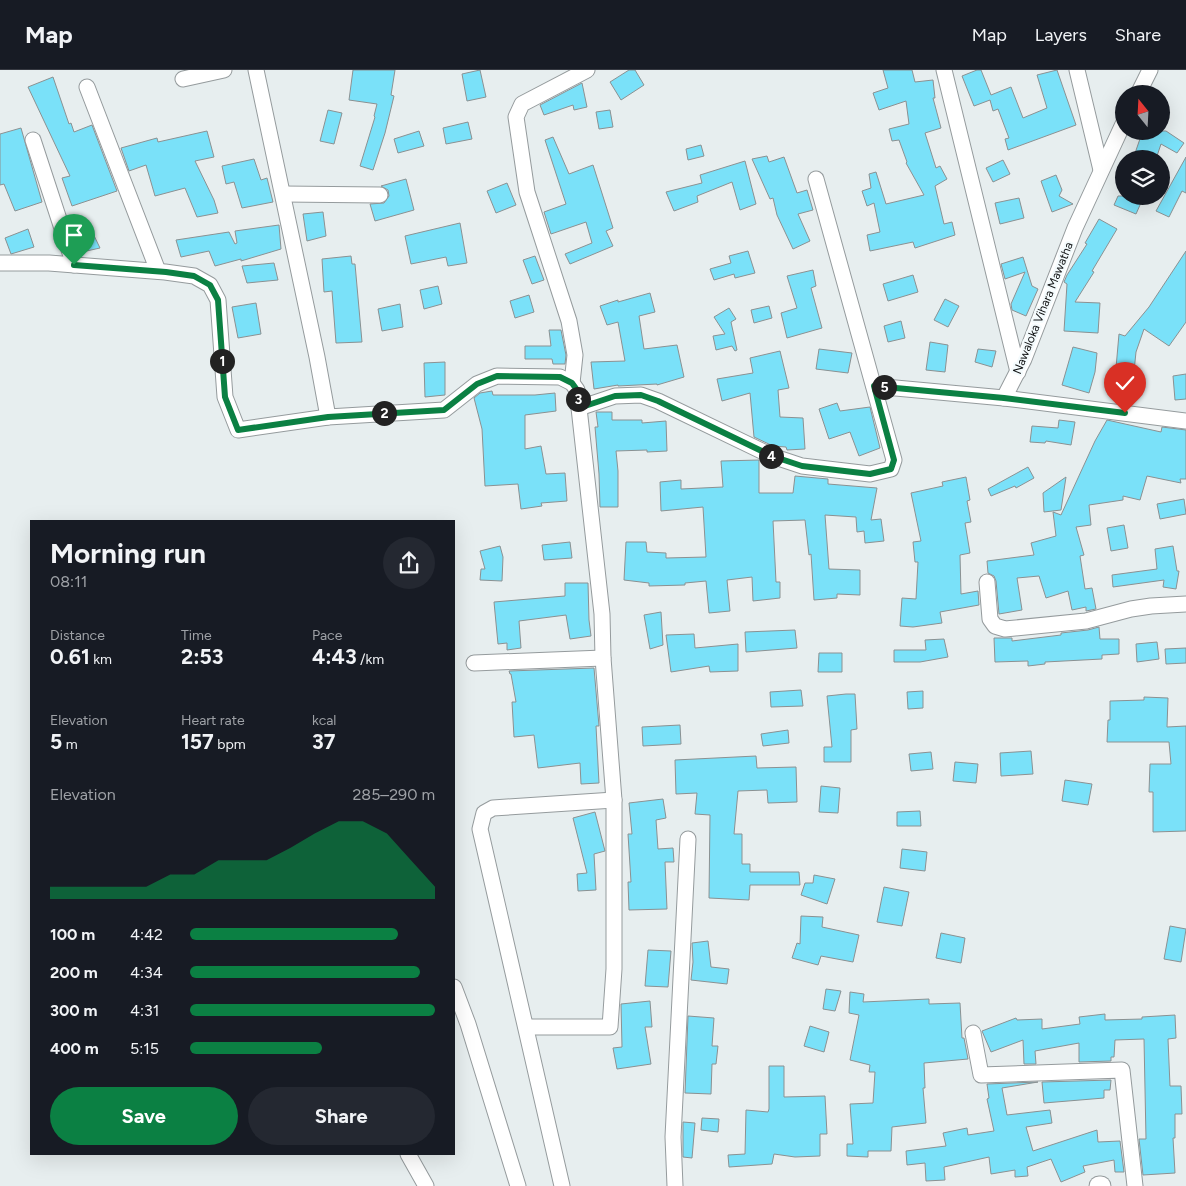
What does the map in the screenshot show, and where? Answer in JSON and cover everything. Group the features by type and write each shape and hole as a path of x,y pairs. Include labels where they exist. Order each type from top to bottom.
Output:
{"street":[{"path":"183,79 224,70"},
{"path":"256,70 328,417"},
{"path":"572,383 575,356 569,321 527,192 516,117 522,104 586,70"},
{"path":"944,70 1018,372"},
{"path":"1077,70 1101,170"},
{"path":"1142,85 1150,70"},
{"path":"87,87 158,271"},
{"path":"33,140 74,265"},
{"name":"Nawaloka Vihara Mawatha","path":"1004,398 1024,359 1075,228 1115,140"},
{"path":"579,408 615,396 641,395 658,401 772,456 802,466 870,474 891,469 894,460 816,179"},
{"path":"283,194 380,195"},
{"path":"0,263 49,263 158,271 194,276 210,285 218,300 225,397 238,430 328,417 444,410 477,384 497,376 560,377 572,383 577,390 602,614 603,658 614,800 614,969 610,1026 526,1027"},
{"path":"874,386 1004,398 1186,421"},
{"path":"986,582 990,618 995,626 1005,629 1086,621 1130,609 1186,604"},
{"path":"474,663 603,658"},
{"path":"562,1186 480,829 484,813 493,808 614,800"},
{"path":"675,1186 674,1137 688,839"},
{"path":"455,990 468,1024 518,1186"},
{"path":"973,1033 981,1075 1122,1070 1135,1186"},
{"path":"409,1155 426,1186"}],"building":[{"path":"353,70 395,70 391,95 394,96 373,170 360,166 375,117 377,104 349,100"},
{"path":"480,70 486,97 467,101 462,74"},
{"path":"629,70 635,70 644,85 621,100 610,82"},
{"path":"883,70 912,70 915,82 933,80 935,98 933,98 941,128 925,133 936,168 940,166 947,179 935,186 944,224 952,222 955,235 915,248 913,242 870,251 867,235 880,232 874,203 867,206 862,191 871,188 869,174 876,172 886,204 924,195 906,163 899,140 892,141 889,129 909,124 906,101 879,110 873,93 888,88"},
{"path":"981,70 991,95 1011,87 1023,118 1047,108 1037,75 1057,70 1076,125 1008,150 1005,139 1009,138 998,109 993,111 990,100 974,106 962,76"},
{"path":"53,77 69,124 71,123 74,132 92,125 117,191 72,206 62,178 70,176 28,87"},
{"path":"582,83 587,107 574,110 573,105 544,115 540,105"},
{"path":"328,110 342,113 334,144 320,141"},
{"path":"610,110 613,127 599,129 596,112"},
{"path":"468,122 472,139 446,144 443,128"},
{"path":"21,128 42,202 15,211 4,184 0,185 0,134"},
{"path":"207,131 214,157 195,161 214,200 218,213 197,217 185,188 155,196 146,165 129,171 121,148 157,138 158,142"},
{"path":"419,131 424,146 398,153 394,139"},
{"path":"1170,134 1184,143 1177,153 1161,144 1159,150 1136,150 1140,140 1170,140"},
{"path":"553,137 569,174 593,165 613,228 606,231 613,246 570,264 565,254 592,243 586,222 551,234 544,212 566,204 545,140"},
{"path":"701,145 704,156 688,160 686,149"},
{"path":"767,156 769,162 784,157 797,193 807,190 813,210 798,214 810,241 793,249 777,215 773,198 770,199 752,159"},
{"path":"1186,157 1186,193 1182,191 1169,217 1156,211 1159,205 1170,205 1170,186"},
{"path":"254,159 261,180 267,178 273,202 242,208 234,182 226,184 222,166"},
{"path":"1003,160 1010,174 993,182 986,168"},
{"path":"745,161 756,204 740,210 732,182 697,196 698,202 674,211 666,192 702,183 700,175"},
{"path":"1056,175 1062,190 1059,196 1073,204 1052,212 1041,181"},
{"path":"406,179 414,210 375,221 370,204 384,203 389,196 388,190 381,186"},
{"path":"507,183 516,205 496,213 487,191"},
{"path":"1019,198 1024,218 1000,224 995,203"},
{"path":"1115,203 1115,205 1140,205 1136,214 1114,205"},
{"path":"323,212 326,236 307,241 303,214"},
{"path":"86,219 100,248 82,252 71,223"},
{"path":"1099,219 1117,229 1092,271 1094,272 1075,302 1100,303 1098,333 1064,331 1067,284 1064,282 1087,244 1085,243"},
{"path":"460,223 467,263 448,266 446,257 411,264 405,236"},
{"path":"279,225 281,249 241,261 241,259 215,266 209,251 181,257 176,240 229,232 235,244 237,243 235,231"},
{"path":"28,229 34,247 11,254 5,238"},
{"path":"748,251 755,273 735,278 734,274 714,280 710,269 731,263 729,256"},
{"path":"1186,251 1186,322 1169,346 1144,329 1136,352 1133,381 1115,379 1119,334 1125,336 1149,307"},
{"path":"351,256 352,264 355,264 362,342 336,343 332,291 324,292 322,259"},
{"path":"535,256 544,280 532,284 523,260"},
{"path":"1023,257 1032,286 1038,289 1026,316 1012,310 1011,304 1025,272 1005,279 1001,264"},
{"path":"274,263 278,280 247,283 242,266"},
{"path":"813,270 816,286 811,288 822,328 787,338 781,313 797,308 787,276"},
{"path":"913,275 918,292 888,301 883,284"},
{"path":"438,286 442,304 424,309 420,290"},
{"path":"650,293 655,312 639,316 644,349 677,345 684,377 657,385 618,385 594,389 591,362 625,361 618,322 607,325 600,306"},
{"path":"529,295 534,312 515,318 510,301"},
{"path":"945,299 959,306 948,327 934,320"},
{"path":"256,303 261,334 238,338 232,307"},
{"path":"400,304 403,327 382,331 378,309"},
{"path":"769,306 772,318 754,323 751,310"},
{"path":"729,308 736,319 731,322 737,350 735,351 732,346 716,350 713,336 725,334 714,317"},
{"path":"901,321 905,338 888,342 884,326"},
{"path":"549,330 561,330 566,355 565,364 553,364 552,359 525,359 525,346 551,346"},
{"path":"930,342 948,345 945,372 926,370"},
{"path":"1073,347 1097,353 1095,372 1089,393 1062,385"},
{"path":"819,349 852,353 848,373 816,369"},
{"path":"978,349 996,351 992,367 975,362"},
{"path":"780,351 789,388 778,390 780,417 803,418 805,449 787,450 786,447 773,446 754,437 750,393 722,401 717,379 753,373 750,358"},
{"path":"445,362 445,395 425,397 424,363"},
{"path":"1186,374 1186,399 1175,400 1173,376"},
{"path":"492,391 493,395 555,393 556,411 525,415 525,449 541,446 546,474 565,473 567,501 541,503 542,506 521,509 518,484 485,486 482,429 474,398 480,393"},
{"path":"837,403 840,411 870,407 880,448 859,456 850,432 829,439 819,409"},
{"path":"596,412 612,412 612,420 642,420 642,423 666,421 667,451 616,451 618,507 600,507 595,427 598,427"},
{"path":"1059,420 1075,422 1071,445 1046,441 1045,443 1030,442 1032,426 1058,428"},
{"path":"1107,420 1161,432 1162,427 1186,430 1186,479 1180,479 1181,483 1147,476 1140,500 1123,496 1123,500 1089,505 1091,525 1076,527 1084,555 1080,556 1085,589 1092,588 1096,609 1086,611 1086,607 1072,610 1068,591 1046,598 1039,576 1017,578 1022,610 999,614 996,581 994,576 988,573 987,561 1034,555 1031,543 1056,536 1053,512 1061,515 1095,441"},
{"path":"759,460 759,493 793,493 795,476 828,479 828,484 877,488 871,520 881,519 884,541 865,543 864,531 857,532 856,517 825,515 829,569 860,570 860,595 837,594 837,598 814,600 811,554 809,555 805,520 773,521 776,582 780,582 780,598 753,601 752,577 727,580 730,611 709,613 706,581 685,583 685,585 649,586 649,583 624,580 626,542 646,542 647,552 666,553 666,558 706,557 703,507 661,511 660,482 681,480 681,489 723,487 721,461"},
{"path":"1028,467 1034,478 1016,488 1015,486 991,496 988,489"},
{"path":"966,477 970,500 967,501 971,522 965,523 970,553 960,555 961,594 978,591 979,605 940,612 942,623 913,627 900,626 902,598 916,599 918,562 915,562 913,542 921,541 911,493 943,486 942,482"},
{"path":"1066,477 1061,510 1044,512 1043,493"},
{"path":"1184,499 1186,514 1160,519 1157,504"},
{"path":"1124,525 1128,548 1111,551 1107,528"},
{"path":"570,542 572,558 544,560 542,545"},
{"path":"500,546 503,557 502,581 480,580 481,569 485,569 480,551"},
{"path":"1173,546 1177,571 1179,571 1176,589 1163,587 1164,580 1113,587 1112,575 1157,569 1155,549"},
{"path":"565,583 588,583 591,636 570,639 566,615 519,621 521,648 507,650 507,643 498,644 494,602 565,596"},
{"path":"661,612 663,645 650,649 644,615"},
{"path":"1099,627 1100,639 1119,639 1119,654 1102,655 1102,659 1045,662 1045,664 1028,666 1028,661 995,662 994,638 1012,638 1012,641 1061,635 1061,633"},
{"path":"795,630 797,648 746,652 745,632"},
{"path":"694,634 695,648 738,644 738,671 710,672 709,666 671,672 666,635"},
{"path":"944,639 948,657 920,662 894,662 894,650 926,650 925,640"},
{"path":"1157,642 1159,659 1137,662 1136,644"},
{"path":"1186,648 1186,663 1166,664 1165,649"},
{"path":"819,653 842,653 842,672 818,672"},
{"path":"594,668 599,726 596,726 599,783 581,784 580,763 538,768 534,735 514,737 512,702 516,702 509,671"},
{"path":"801,690 803,706 771,707 770,692"},
{"path":"923,691 923,708 908,709 907,692"},
{"path":"855,694 857,729 851,730 851,762 824,762 824,747 832,747 827,696"},
{"path":"1144,697 1168,698 1167,727 1186,726 1186,831 1153,832 1153,792 1149,792 1150,764 1171,764 1169,742 1107,742 1110,701 1144,700"},
{"path":"680,725 681,744 643,746 642,727"},
{"path":"788,730 789,743 763,746 761,734"},
{"path":"1031,751 1033,774 1001,776 1000,753"},
{"path":"931,752 933,769 911,771 909,754"},
{"path":"756,756 757,768 796,767 797,802 768,803 767,790 738,791 734,834 742,834 742,864 750,864 750,872 799,872 800,885 750,885 749,900 709,898 710,815 695,814 697,793 676,794 675,760"},
{"path":"955,762 978,764 976,783 953,781"},
{"path":"1065,780 1092,784 1088,805 1062,801"},
{"path":"821,786 840,788 838,813 819,812"},
{"path":"663,799 666,818 656,820 658,849 673,848 674,862 665,862 667,909 629,910 628,882 631,882 628,834 632,834 629,803"},
{"path":"920,811 921,826 897,826 897,812"},
{"path":"595,812 605,851 594,854 596,890 578,891 577,874 587,873 573,818"},
{"path":"902,849 927,852 925,871 900,868"},
{"path":"814,875 835,879 827,904 801,895 805,883 813,883"},
{"path":"884,887 909,892 902,926 877,922"},
{"path":"801,916 823,917 822,927 859,935 853,962 821,956 818,965 792,958 797,943 800,944"},
{"path":"1170,926 1186,929 1181,962 1164,959"},
{"path":"941,933 965,938 961,963 936,958"},
{"path":"708,941 711,967 729,969 727,984 691,980 693,962 692,943"},
{"path":"648,950 671,951 668,987 645,986"},
{"path":"826,989 841,991 835,1011 823,1009"},
{"path":"850,992 864,994 863,1002 929,999 929,1004 960,1003 962,1038 964,1038 968,1059 924,1063 925,1088 923,1088 926,1123 892,1127 891,1151 868,1151 868,1157 847,1156 847,1144 853,1144 850,1104 873,1103 875,1072 869,1072 870,1065 850,1060 859,1015 849,1013"},
{"path":"650,1001 652,1027 645,1027 651,1064 617,1069 613,1048 622,1047 621,1004"},
{"path":"1105,1014 1105,1020 1142,1019 1142,1017 1175,1015 1176,1038 1168,1039 1170,1086 1181,1086 1182,1114 1175,1114 1175,1138 1173,1138 1175,1173 1143,1175 1139,1139 1146,1139 1144,1039 1115,1040 1114,1057 1111,1057 1111,1061 1079,1062 1079,1043 1035,1051 1036,1064 1024,1064 1023,1040 991,1052 982,1031 1016,1018 1017,1020 1042,1019 1042,1029 1080,1024 1079,1017"},
{"path":"688,1016 714,1018 712,1046 718,1046 716,1064 712,1064 711,1094 685,1093"},
{"path":"810,1026 829,1032 824,1052 804,1046"},
{"path":"769,1066 784,1066 784,1097 825,1096 827,1134 820,1134 820,1156 795,1157 774,1154 772,1164 729,1167 728,1155 745,1154 746,1110 768,1112"},
{"path":"1111,1080 1110,1090 1104,1090 1104,1098 1044,1103 1042,1082"},
{"path":"1038,1082 1002,1088 1007,1115 1050,1110 1052,1123 1026,1127 1033,1151 1097,1130 1098,1142 1120,1141 1124,1172 1115,1172 1114,1160 1083,1166 1085,1172 1061,1182 1051,1159 1027,1167 1028,1176 1015,1177 1015,1170 991,1174 989,1157 944,1167 945,1180 926,1181 925,1163 907,1165 906,1151 946,1146 943,1133 967,1128 968,1135 994,1131 987,1099 989,1098 987,1084"},
{"path":"702,1118 719,1119 718,1132 701,1130"},
{"path":"683,1122 695,1123 692,1158 683,1157"}],"route":[{"path":"74,265 194,276 210,285 218,300 225,397 238,430 328,417 444,410 477,384 497,376 560,377 572,383 577,390 579,408 615,396 641,395 658,401 772,456 802,466 870,474 891,469 894,460 874,386 1004,398 1125,413"}]}
